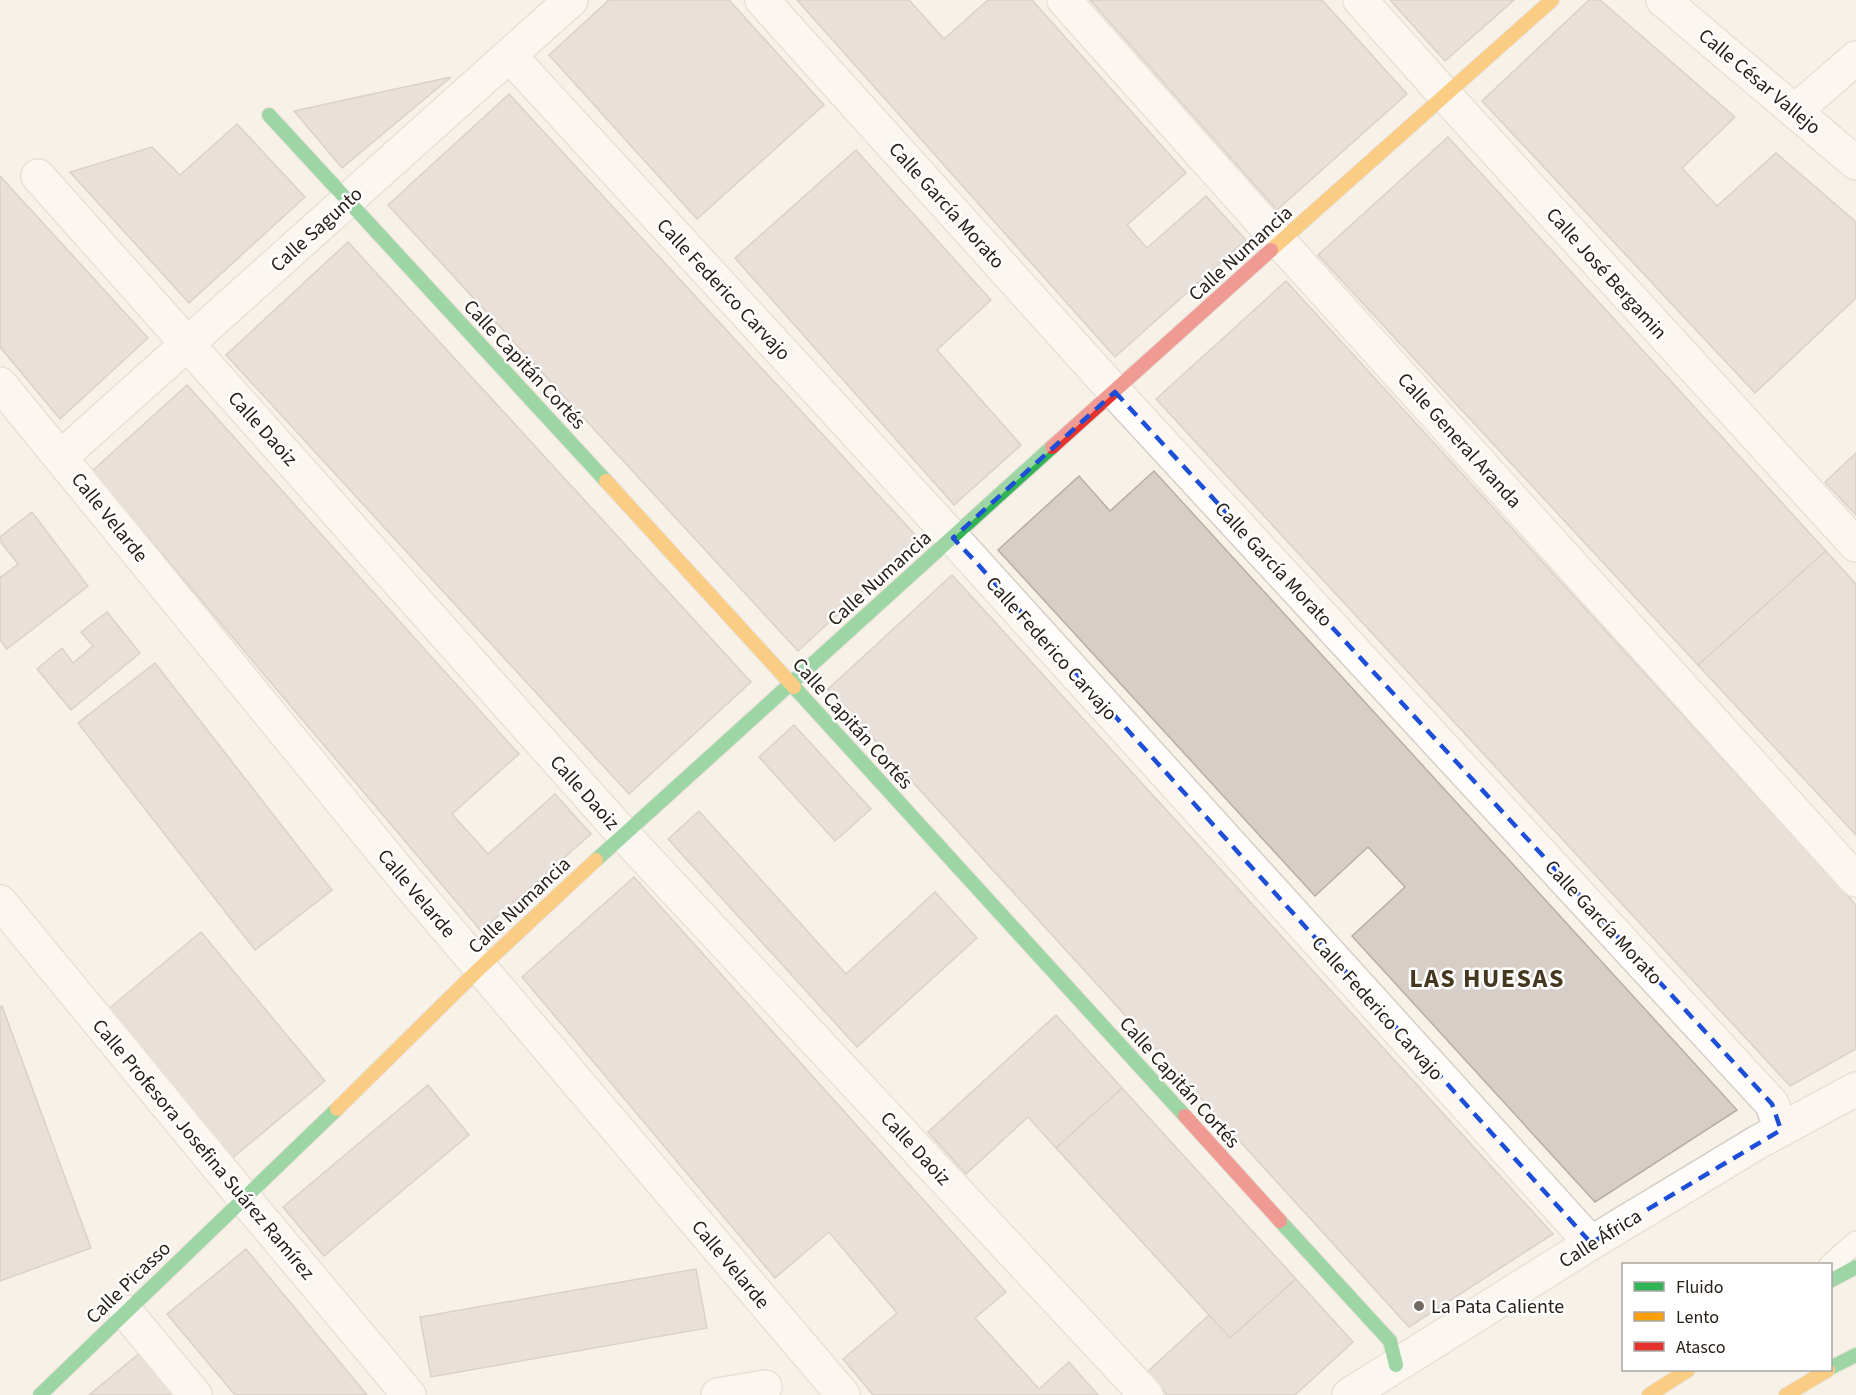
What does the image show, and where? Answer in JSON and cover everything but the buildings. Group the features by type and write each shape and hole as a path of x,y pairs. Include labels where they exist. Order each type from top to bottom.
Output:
{"main road":[{"name":"Calle Numancia","path":"243,1197 398,1050 480,968 624,835 1280,242 1552,0"},
{"name":"Calle Capitán Cortés","path":"269,115 791,683 1389,1341 1396,1365"},
{"name":"Calle Picasso","path":"40,1395 243,1197"},
{"path":"1832,1280 1856,1267"},
{"path":"1832,1367 1856,1355"},
{"path":"1649,1395 1686,1371"},
{"path":"1786,1395 1826,1371"}],"street":[{"name":"Calle Sagunto","path":"61,457 571,0"},
{"name":"Calle García Morato","path":"762,0 1115,392 1772,1104 1781,1130"},
{"name":"Calle General Aranda","path":"1064,0 1856,880"},
{"name":"Calle José Bergamin","path":"1360,0 1444,95 1856,545"},
{"name":"Calle César Vallejo","path":"1664,0 1856,163"},
{"name":"Calle Federico Carvajo","path":"510,56 953,538 1591,1243"},
{"path":"1795,111 1856,58"},
{"name":"Calle Daoiz","path":"38,176 624,835 1146,1395"},
{"name":"Calle Velarde","path":"0,384 405,879 843,1395"},
{"name":"Calle Profesora Josefina Suárez Ramírez","path":"0,902 409,1395"},
{"name":"Calle África","path":"1349,1395 1591,1243 1758,1142 1856,1089"},
{"path":"126,1312 195,1395"},
{"path":"718,1395 765,1387"}],"lane":[{"path":"1831,1263 1856,1242"}],"highlighted area":[{"path":"1115,392 1772,1104 1781,1130 1591,1243 953,538"}],"traffic: fast":[{"path":"269,115 606,481"},
{"path":"596,860 1052,447"},
{"path":"794,687 1185,1116"},
{"path":"40,1395 337,1109"},
{"path":"1280,1221 1390,1341 1396,1365"},
{"path":"1832,1280 1856,1267"},
{"path":"1832,1367 1856,1355"}],"traffic: slow":[{"path":"1271,250 1552,0"},
{"path":"606,481 794,687"},
{"path":"337,1109 480,968 596,860"},
{"path":"1649,1395 1686,1371"},
{"path":"1786,1395 1826,1371"}],"traffic: jam":[{"path":"1052,447 1271,250"},
{"path":"1185,1116 1280,1221"}],"place":[{"name":"La Pata Caliente","path":"1419,1306"}],"district":[{"name":"LAS HUESAS","path":"1487,978"}]}
